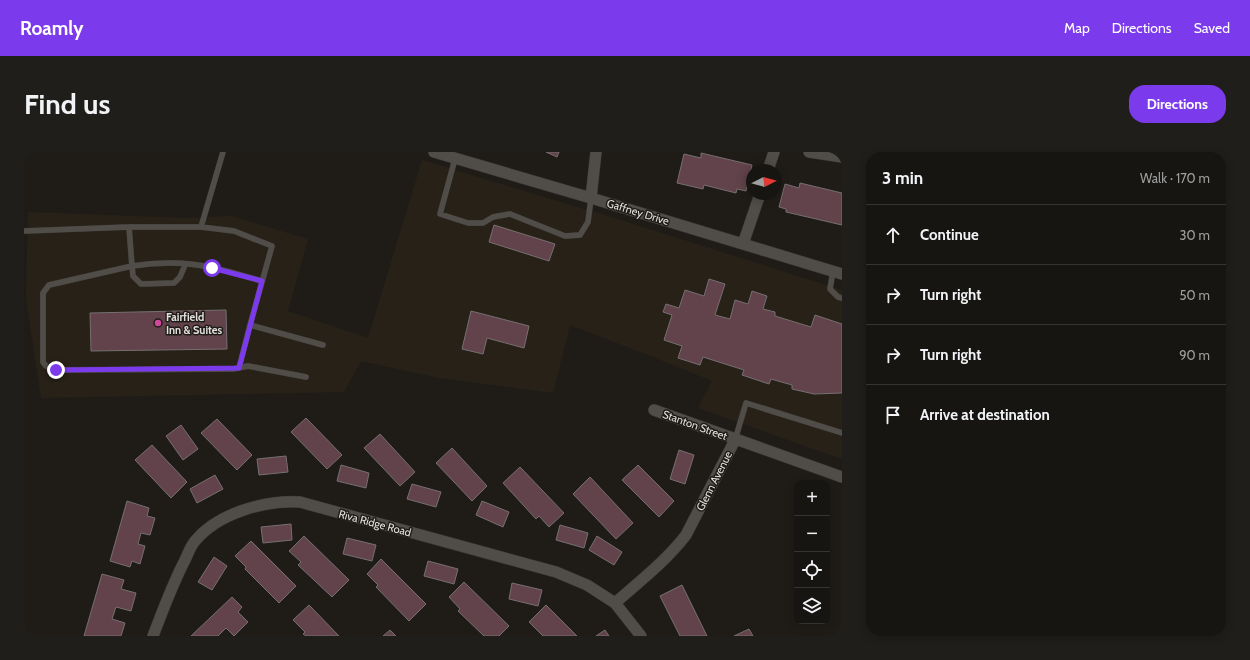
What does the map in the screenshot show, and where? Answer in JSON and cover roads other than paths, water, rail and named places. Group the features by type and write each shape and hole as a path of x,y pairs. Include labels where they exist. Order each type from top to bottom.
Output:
{"street":[{"name":"Gaffney Drive","path":"434,152 837,272"},
{"path":"591,198 596,152"},
{"path":"770,164 774,152"},
{"path":"809,152 842,157"},
{"path":"743,244 758,200"},
{"name":"Stanton Street","path":"654,410 735,440"},
{"name":"Glenn Avenue","path":"615,603 677,547 686,536 735,440 842,478"},
{"name":"Riva Ridge Road","path":"153,636 174,580 194,543 201,534 222,519 249,508 283,501 300,502 556,572 587,585 615,603 641,636"}],"lane":[{"path":"201,227 223,152"},
{"path":"455,158 440,214 468,223 483,223 494,217 510,214 565,236 580,235 588,222 591,198"},
{"path":"129,227 133,276 141,284 174,283 180,277 185,264"},
{"path":"24,231 129,227 201,227 234,231 272,246 239,368"},
{"path":"262,281 212,268 185,264 150,263 49,285 45,288 43,293 43,362 46,366 56,370 239,368 248,366 306,377"},
{"path":"837,272 830,289 838,297 842,298"},
{"path":"250,324 323,345"},
{"path":"735,440 746,403 842,433"}],"place":[{"name":"Fairfield Inn & Suites","path":"158,323"}]}
